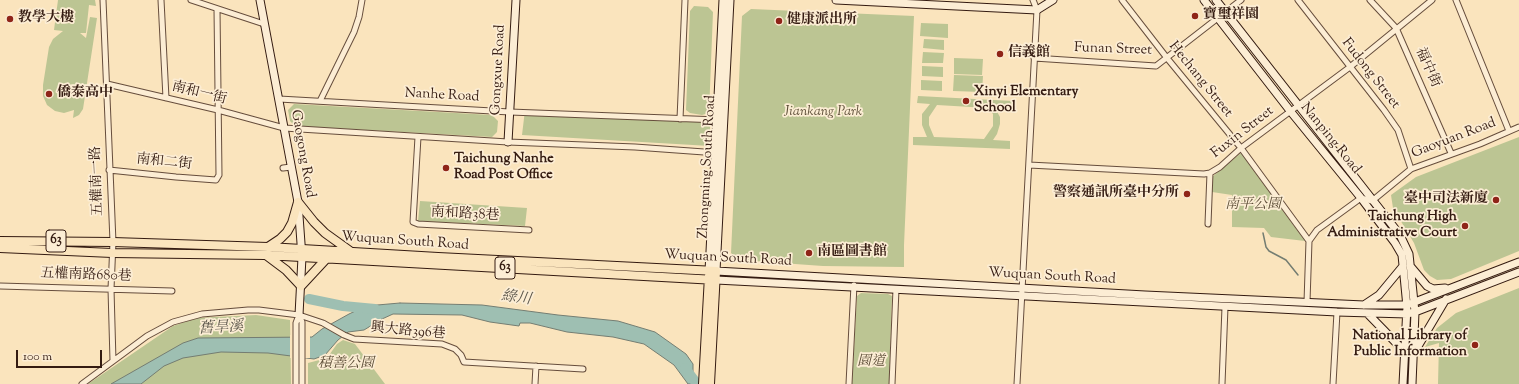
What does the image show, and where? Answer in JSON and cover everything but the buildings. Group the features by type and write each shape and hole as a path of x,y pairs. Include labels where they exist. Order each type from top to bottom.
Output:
{"main road":[{"name":"Gaogong Road","path":"260,0 298,202 301,252 299,315"},
{"name":"Gongxue Road","path":"508,142 516,0"},
{"name":"Zhongming South Road","path":"710,384 716,120 723,0"},
{"name":"Zhongming South Road","path":"703,384 723,153 730,0"},
{"path":"836,0 1037,10 1053,0"},
{"path":"1037,10 1045,0"},
{"name":"Nanping Road","path":"1204,0 1291,112 1361,198 1395,243 1407,267"},
{"name":"Nanping Road","path":"1216,0 1400,235 1409,254 1407,267 1410,308"},
{"path":"298,202 292,223 287,232 267,251 301,286 327,258"},
{"path":"298,202 325,233 351,252"},
{"name":"Wuquan South Road","path":"0,241 113,242 267,251 351,252 854,283 1023,288 1410,308 1457,286 1519,262"},
{"name":"Wuquan South Road","path":"0,248 112,253 267,251"},
{"name":"Wuquan South Road","path":"301,252 327,258 712,275"},
{"path":"1364,305 1379,295 1407,267 1433,289 1439,290 1457,286"},
{"name":"Wuquan South Road","path":"854,283 896,289 1368,314 1410,308 1446,299 1519,272"},
{"path":"1414,353 1446,299"},
{"path":"1403,384 1410,308"},
{"path":"1410,308 1414,353 1412,384"},
{"path":"1368,314 1405,352"}],"street":[{"name":"五權南一路","path":"103,0 113,242 111,289 113,361"},
{"path":"161,0 166,98"},
{"path":"191,0 264,24"},
{"path":"320,101 354,32 359,17 362,0"},
{"path":"680,119 685,0"},
{"path":"1017,384 1037,10 1032,0"},
{"name":"Hechang Street","path":"1122,0 1167,58 1241,148 1309,241"},
{"name":"Funan Street","path":"1034,58 1156,66 1241,0"},
{"name":"Fudong Street","path":"1298,0 1398,130 1410,169"},
{"name":"福中街","path":"1370,0 1396,28 1451,153"},
{"name":"Fuxin Street","path":"1029,165 1189,174 1210,173 1220,167 1241,148 1350,67 1432,0"},
{"path":"1456,0 1509,131"},
{"path":"217,9 218,110"},
{"name":"南和一街","path":"107,84 218,110 284,128"},
{"name":"Nanhe Road","path":"279,99 510,112 724,121"},
{"name":"南和二街","path":"109,170 176,178 216,180 218,175 218,110"},
{"name":"Gaoyuan Road","path":"1372,201 1410,169 1451,153 1480,144 1519,127"},
{"path":"284,128 418,137 635,147 723,153"},
{"name":"南和路38巷","path":"418,137 413,222 418,224 529,230"},
{"path":"283,168 291,167"},
{"path":"1208,224 1210,173"},
{"path":"1307,302 1309,241 1317,230 1361,198 1372,201"},
{"path":"849,384 854,283"},
{"name":"五權南路680巷","path":"0,286 172,291"},
{"path":"892,384 896,289"},
{"path":"1222,384 1225,307"},
{"path":"82,384 147,336 173,322 202,314 260,310 299,315"},
{"path":"1333,384 1337,312"},
{"name":"Gaogong Road","path":"299,315 302,322 299,364"},
{"name":"Gaogong Road","path":"299,315 296,322 299,364"},
{"name":"興大路396巷","path":"299,315 323,323 354,339 367,341 442,344 455,349 461,355 464,362 583,369"},
{"path":"296,384 299,364"},
{"path":"299,364 302,384"},
{"path":"534,384 536,366"}],"green space":[{"path":"58,0 95,0 96,6 89,5 86,33 80,33 86,38 90,17 97,18 83,109 79,115 73,118 74,110 64,113 55,111 47,105 43,96 43,85 49,47 53,39 63,31 54,30"},
{"path":"694,6 708,7 713,12 709,113 702,115 690,113 686,110 690,11"},
{"name":"Jiankang Park","path":"751,9 914,16 904,267 823,266 739,260 731,253 742,16"},
{"path":"921,23 948,24 948,38 920,36"},
{"path":"924,39 944,40 944,50 923,48"},
{"path":"923,52 944,53 943,63 922,63"},
{"path":"954,58 983,59 982,75 954,74"},
{"path":"922,66 943,67 943,77 922,76"},
{"path":"954,75 983,76 982,92 953,91"},
{"path":"921,80 942,81 942,91 921,90"},
{"path":"918,96 1013,101 1013,108 995,108 1000,117 1000,124 997,134 993,140 1010,141 1010,149 913,145 913,137 927,137 922,125 922,114 930,104 917,103","holes":["937,105 988,108 993,114 993,126 984,139 934,137 929,125 929,117"]},
{"path":"294,104 492,115 498,121 497,132 492,137 295,126 290,121 288,110"},
{"path":"525,110 710,122 710,146 522,135"},
{"path":"1519,137 1519,251 1451,279 1437,280 1430,276 1424,270 1414,243 1393,208 1391,195 1416,177"},
{"name":"南平公園","path":"1241,153 1305,241 1271,237 1264,228 1232,227 1232,195 1212,192 1212,177"},
{"path":"420,201 527,208 525,226 418,221"},
{"path":"1519,288 1519,384 1438,384 1439,343 1425,347 1437,328 1456,313"},
{"name":"園道","path":"861,293 888,294 892,296 889,384 852,384 857,296"},
{"path":"256,315 290,320 291,384 88,384 173,326 196,318"},
{"name":"積善公園","path":"343,340 355,344 385,384 308,384 308,363 327,358 337,344"}],"shaded area":[{"path":"400,303 482,305 618,321 655,332 686,354 693,364 693,384 688,384 674,365 644,344 613,337 567,332 530,323 520,323 519,326 490,322 462,315 393,314 364,330 348,332 338,340 325,355 314,359 268,353 221,352 183,358 164,366 141,384 111,384 183,343 198,338 312,337 322,329 366,306"}],"pier":[{"path":"290,335 310,335 310,358 290,358"}],"waterway":[{"path":"1263,233 1266,247 1269,251 1286,260 1298,275"},
{"name":"綠川","path":"309,299 343,306 375,309"},
{"name":"綠川","path":"685,368 697,384"}],"place":[{"name":"寶璽祥園","path":"1195,16"},
{"name":"教學大樓","path":"10,19"},
{"name":"健康派出所","path":"779,21"},
{"name":"信義館","path":"1000,54"},
{"name":"僑泰高中","path":"49,94"},
{"name":"Xinyi Elementary School","path":"966,101"},
{"name":"Taichung Nanhe Road Post Office","path":"446,168"},
{"name":"警察通訊所臺中分所","path":"1187,194"},
{"name":"臺中司法新廈","path":"1496,200"},
{"name":"Taichung High Administrative Court","path":"1465,226"},
{"name":"南區圖書館","path":"809,253"},
{"name":"National Library of Public Information","path":"1475,345"}],"water label":[{"name":"舊旱溪","path":"221,329"}]}
